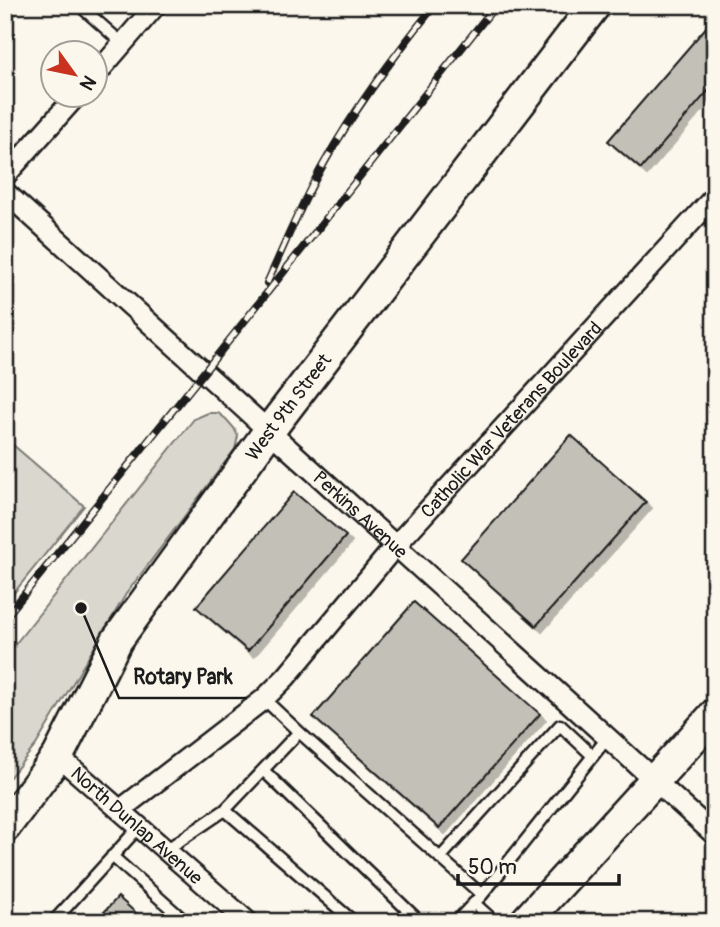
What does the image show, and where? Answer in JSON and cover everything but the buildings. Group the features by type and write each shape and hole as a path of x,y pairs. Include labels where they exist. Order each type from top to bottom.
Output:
{"main road":[{"name":"West 9th Street","path":"5,827 58,756 117,640 269,431 595,5"},
{"path":"532,920 715,714"}],"street":[{"path":"108,62 156,5"},
{"path":"5,176 66,108"},
{"name":"Perkins Avenue","path":"5,192 715,835"},
{"name":"Catholic War Veterans Boulevard","path":"120,810 264,699 286,677 396,545 715,195"},
{"name":"North Dunlap Avenue","path":"58,756 248,922"}],"lane":[{"path":"79,5 123,45"},
{"path":"264,699 482,895"},
{"path":"440,858 560,725 593,756"},
{"path":"166,850 225,810 299,732"},
{"path":"456,922 482,895 608,737"},
{"path":"263,770 420,922"},
{"path":"225,810 354,922"},
{"path":"53,922 139,827"},
{"path":"112,856 186,922"},
{"path":"474,903 495,922"}],"shaded area":[{"path":"208,413 218,413 234,428 238,436 235,449 126,594 36,745 5,783 5,657 194,419"},
{"path":"5,438 84,506 5,604"}],"railway":[{"path":"267,283 307,195 335,145 375,83 435,5"},
{"path":"5,618 496,5"}],"place":[{"name":"Rotary Park","path":"81,608"}]}
